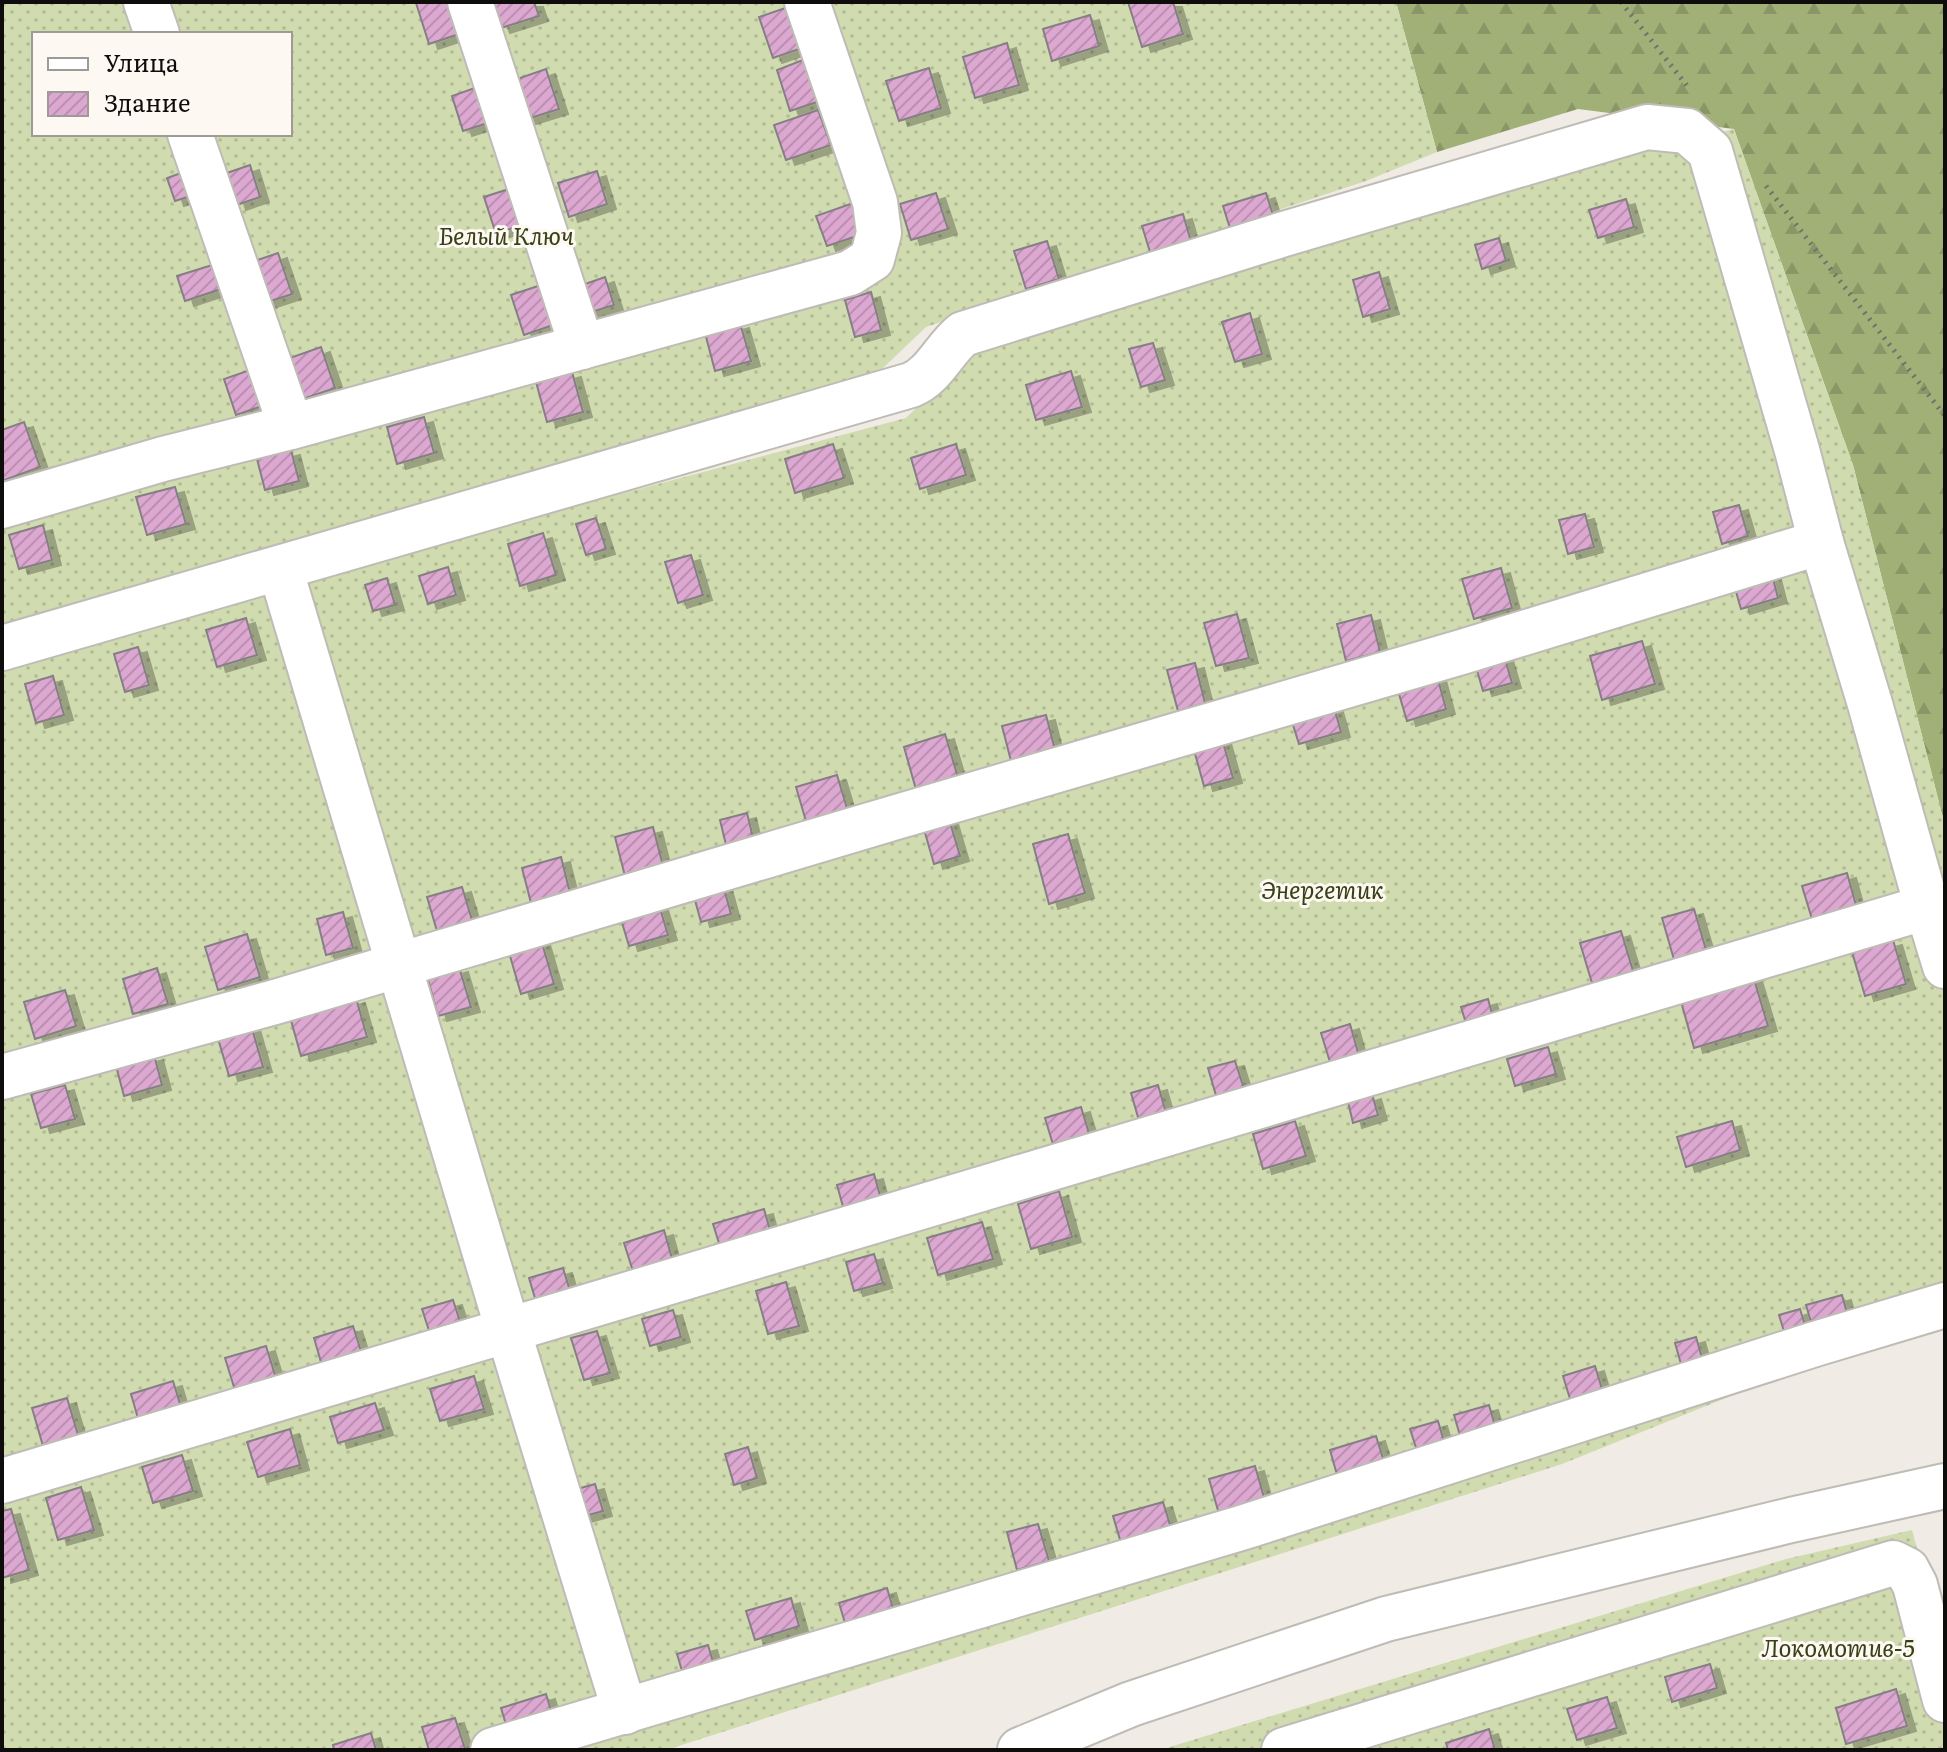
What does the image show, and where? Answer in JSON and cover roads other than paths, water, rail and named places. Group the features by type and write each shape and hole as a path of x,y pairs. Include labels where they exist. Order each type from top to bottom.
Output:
{"lane":[{"path":"146,2 156,32"},
{"path":"470,2 582,347"},
{"path":"3,503 850,273 872,259 879,233 875,202 807,2"},
{"path":"2,648 911,385 929,373 963,334 1284,234 1647,127 1687,131 1710,151 1945,966"},
{"path":"191,136 291,427"},
{"path":"2,1077 275,1002 1465,651 1821,542"},
{"path":"280,568 625,1712"},
{"path":"2,1481 1927,907"},
{"path":"493,1750 1241,1528 1945,1305"},
{"path":"1020,1750 1131,1704 1386,1619 1791,1520 1945,1486"},
{"path":"1284,1750 1893,1563 1907,1570 1915,1585 1945,1700"}],"park label":[{"name":"Белый Ключ","path":"506,237"},
{"name":"Энергетик","path":"1322,891"},
{"name":"Локомотив-5","path":"1838,1649"}]}
